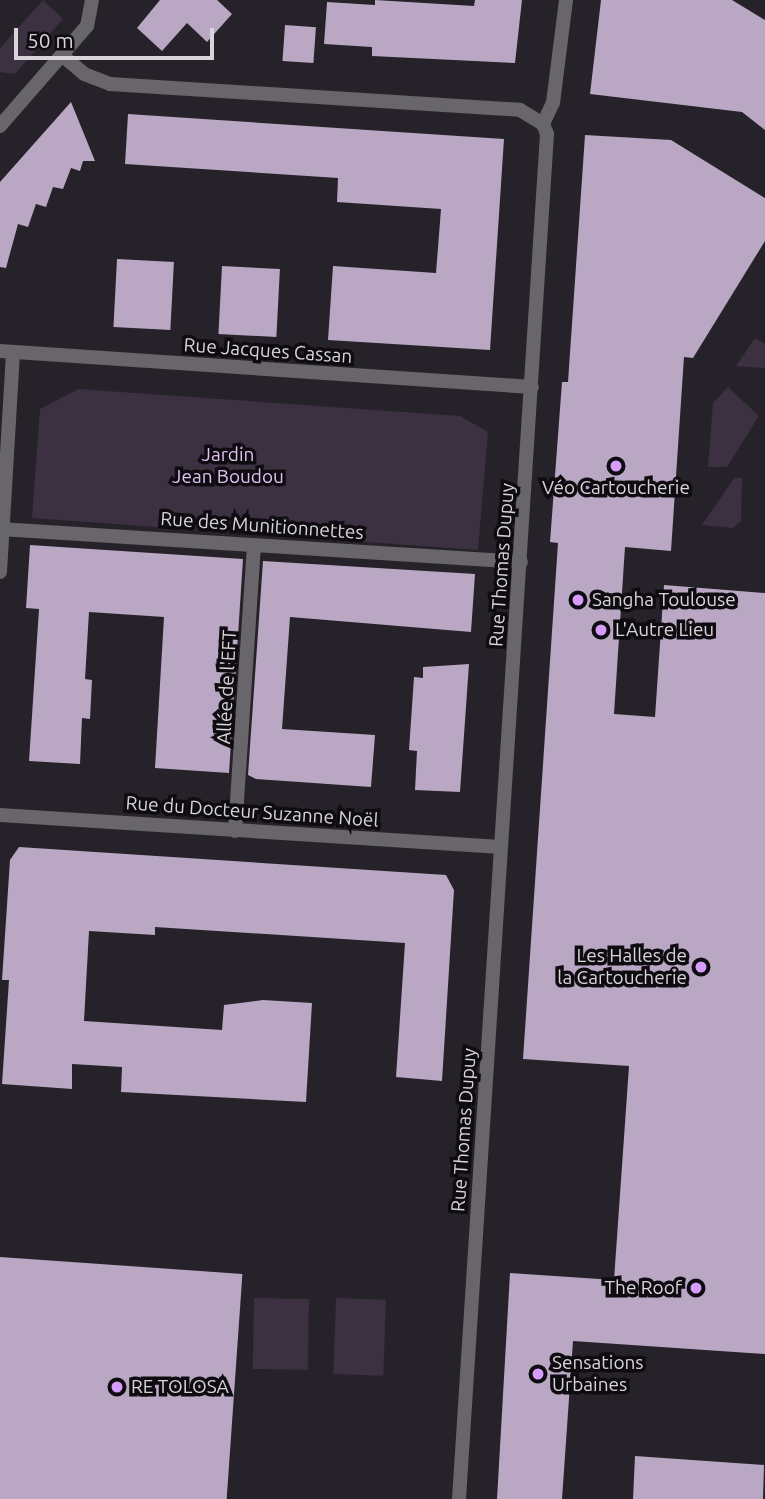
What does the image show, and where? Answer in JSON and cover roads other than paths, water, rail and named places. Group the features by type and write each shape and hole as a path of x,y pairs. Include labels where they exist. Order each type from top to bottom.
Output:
{"street":[{"path":"0,126 64,57 87,26 92,0"},
{"path":"64,57 84,74 110,84 520,110 543,124 553,103 566,0"},
{"name":"Rue Thomas Dupuy","path":"458,1499 547,154 543,124"},
{"path":"0,572 7,351"},
{"name":"Rue Jacques Cassan","path":"7,351 532,387"},
{"name":"Rue des Munitionnettes","path":"2,529 521,562"},
{"name":"Allée de l'EFT","path":"235,831 254,546"},
{"name":"Rue du Docteur Suzanne Noël","path":"0,815 501,847"}],"place":[{"name":"Véo Cartoucherie","path":"616,466"},
{"name":"Sangha Toulouse","path":"578,600"},
{"name":"L'Autre Lieu","path":"601,630"},
{"name":"Les Halles de la Cartoucherie","path":"701,967"},
{"name":"The Roof","path":"696,1288"},
{"name":"Sensations Urbaines","path":"538,1374"},
{"name":"RE TOLOSA","path":"117,1387"}],"park label":[{"name":"Jardin Jean Boudou","path":"228,466"}]}
